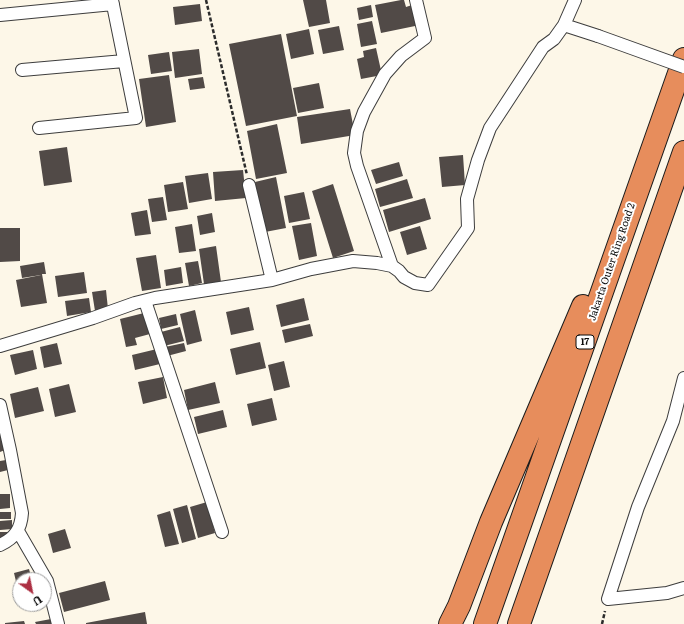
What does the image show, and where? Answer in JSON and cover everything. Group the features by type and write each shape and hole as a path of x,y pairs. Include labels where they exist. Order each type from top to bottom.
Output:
{"highway":[{"name":"Jakarta Outer Ring Road 2","path":"485,624 684,59"},
{"path":"450,624 459,606 491,522 666,112"},
{"path":"519,624 684,152"}],"street":[{"path":"392,266 359,172 354,153 358,131 364,112 385,74 401,56 425,38 416,0"},
{"path":"0,346 155,298 272,280 312,268 353,261 392,266 404,277 415,283 428,285 468,228 466,199 490,128 543,47 554,39 564,25 575,0"},
{"path":"0,14 112,2 136,118 39,128"},
{"path":"564,25 684,67"},
{"path":"22,70 124,60"},
{"path":"249,185 272,280"},
{"path":"145,301 222,532"},
{"path":"684,378 673,421 638,506 608,599 667,593 684,588"},
{"path":"0,405 22,513 22,520 18,531 11,539 0,545"},
{"path":"18,531 48,581 58,624"}],"path":[{"path":"206,0 249,185"}],"building":[{"path":"303,0 326,0 330,23 309,27"},
{"path":"404,0 406,7 415,4 420,25 381,33 375,5"},
{"path":"200,4 202,21 175,25 173,7"},
{"path":"371,5 373,17 359,20 357,8"},
{"path":"372,21 377,44 361,47 357,24"},
{"path":"339,26 344,50 323,54 318,30"},
{"path":"309,29 314,54 291,59 286,34"},
{"path":"281,34 297,116 246,126 229,44"},
{"path":"376,48 382,75 361,79 357,59 364,57 363,51"},
{"path":"199,49 202,74 175,78 172,52"},
{"path":"169,52 172,71 151,74 148,55"},
{"path":"169,75 176,122 146,127 139,79"},
{"path":"203,77 205,88 190,90 188,79"},
{"path":"319,83 324,108 298,113 293,88"},
{"path":"350,109 355,135 301,144 297,117"},
{"path":"277,124 287,173 256,179 247,131"},
{"path":"67,147 72,182 44,186 39,151"},
{"path":"463,155 465,185 442,187 439,157"},
{"path":"399,162 403,176 376,184 371,170"},
{"path":"243,170 246,198 215,201 213,172"},
{"path":"208,173 212,199 189,203 185,176"},
{"path":"276,177 286,228 265,232 255,182"},
{"path":"407,179 413,198 380,207 375,189"},
{"path":"183,182 188,209 168,212 164,185"},
{"path":"333,184 354,251 333,258 312,191"},
{"path":"304,192 310,219 289,223 284,196"},
{"path":"163,197 167,220 152,222 148,199"},
{"path":"425,198 431,219 389,232 383,210"},
{"path":"147,210 151,234 135,236 131,213"},
{"path":"212,213 215,232 200,235 197,216"},
{"path":"311,223 317,256 299,260 292,226"},
{"path":"192,224 196,251 179,253 175,227"},
{"path":"420,226 427,249 407,255 400,232"},
{"path":"0,228 20,228 20,261 0,262"},
{"path":"216,246 221,282 204,284 199,249"},
{"path":"156,255 161,288 142,291 136,258"},
{"path":"198,261 202,283 189,286 185,263"},
{"path":"44,262 46,274 42,274 47,303 21,307 16,280 41,275 22,278 20,266"},
{"path":"181,267 183,283 166,286 164,270"},
{"path":"84,272 87,293 58,297 55,276"},
{"path":"106,290 108,309 95,311 92,292"},
{"path":"89,298 91,312 67,316 65,301"},
{"path":"304,298 309,320 281,327 276,305"},
{"path":"249,307 254,330 231,335 226,312"},
{"path":"195,310 202,341 187,345 180,314"},
{"path":"144,313 150,334 135,338 137,345 126,347 120,319"},
{"path":"176,314 178,325 161,329 159,318"},
{"path":"310,324 313,336 285,343 282,330"},
{"path":"180,327 184,341 164,346 161,332"},
{"path":"260,342 266,368 236,375 230,349"},
{"path":"57,343 62,364 44,368 40,347"},
{"path":"184,343 186,351 167,356 165,347"},
{"path":"157,349 160,364 135,370 132,355"},
{"path":"33,350 37,369 15,375 10,355"},
{"path":"284,361 290,387 274,391 268,365"},
{"path":"163,377 167,398 143,404 138,382"},
{"path":"215,382 220,403 188,410 184,390"},
{"path":"69,384 76,412 55,417 49,389"},
{"path":"38,387 44,411 15,418 10,394"},
{"path":"272,398 277,420 252,426 247,404"},
{"path":"223,410 227,427 198,434 194,417"},
{"path":"0,430 5,450 0,452"},
{"path":"6,460 8,470 0,472 0,461"},
{"path":"0,494 10,494 10,508 0,509"},
{"path":"207,502 215,533 198,538 190,507"},
{"path":"187,505 196,539 182,543 173,509"},
{"path":"170,511 179,544 165,547 157,515"},
{"path":"0,512 11,512 11,519 0,519"},
{"path":"12,520 12,529 0,530 0,521"},
{"path":"65,529 71,548 53,553 48,534"},
{"path":"0,532 7,532 7,540 0,540"},
{"path":"29,569 30,572 18,572"},
{"path":"105,581 110,600 64,612 59,593"},
{"path":"145,612 147,624 86,624 86,623"},
{"path":"51,619 52,624 36,624 35,622"},
{"path":"24,621 25,624 5,624 5,623"}]}
